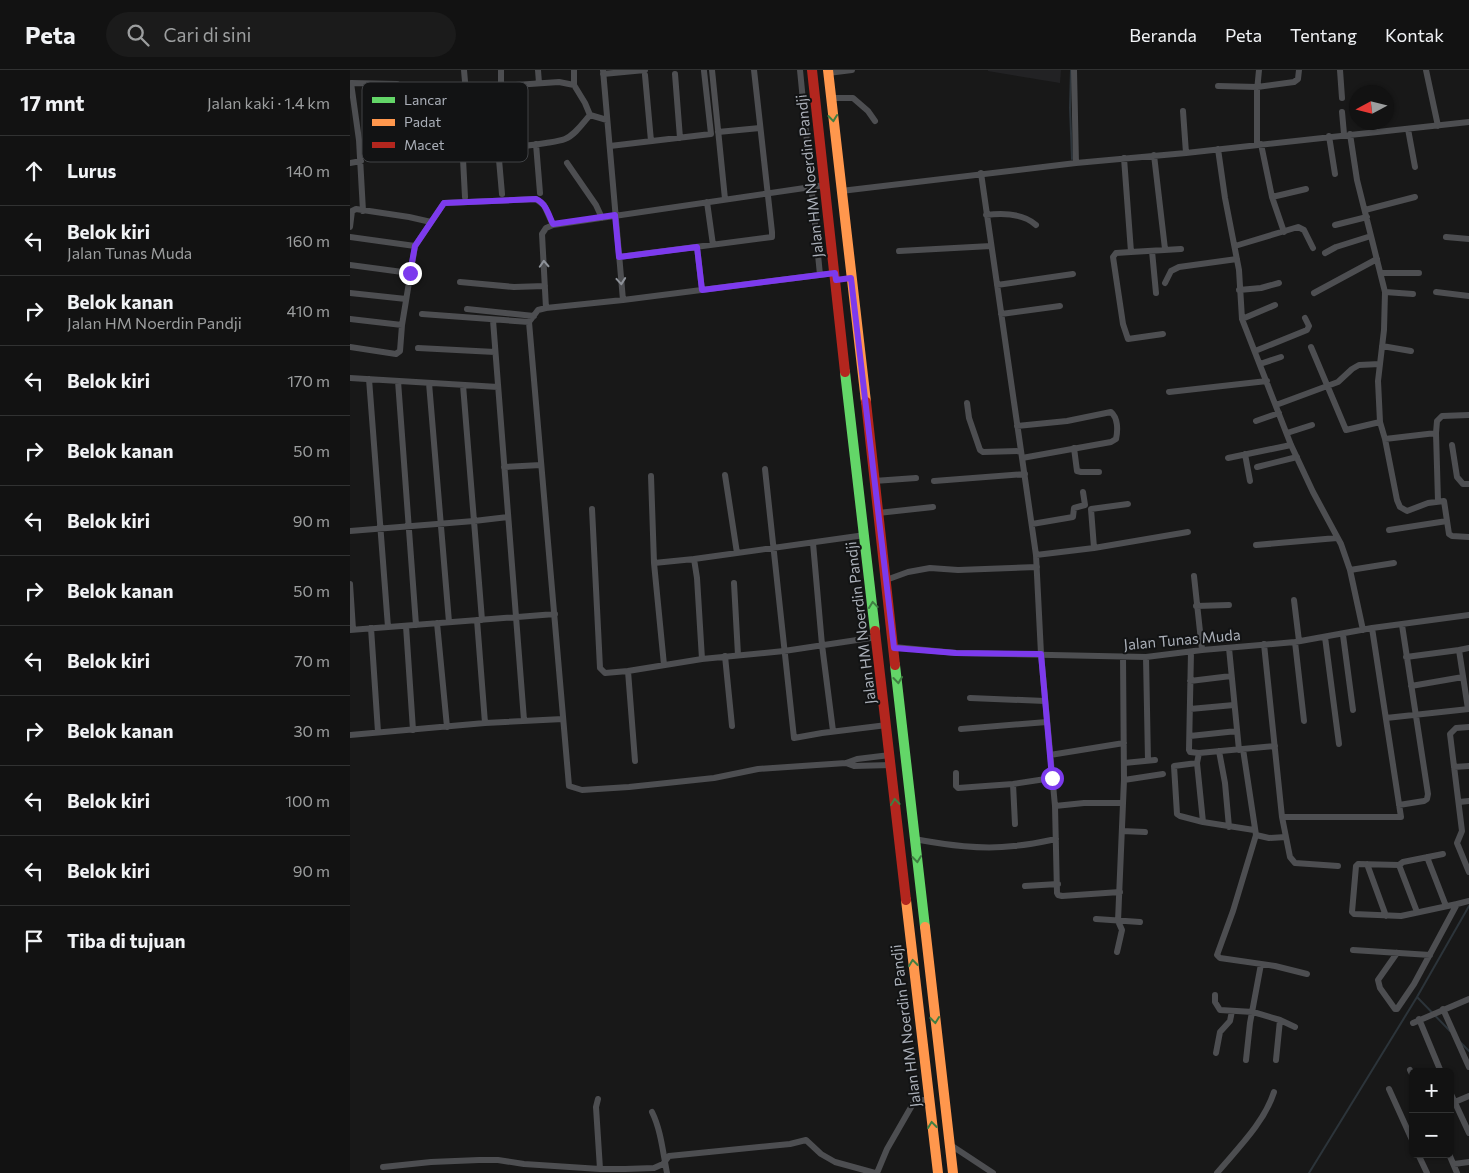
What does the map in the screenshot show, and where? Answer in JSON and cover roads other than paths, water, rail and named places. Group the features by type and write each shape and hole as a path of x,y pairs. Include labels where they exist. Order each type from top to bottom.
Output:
{"main road":[{"name":"Jalan HM Noerdin Pandji","path":"812,70 938,1173"},
{"name":"Jalan HM Noerdin Pandji","path":"828,71 953,1173"},
{"path":"835,274 841,270 850,273"}],"street":[{"path":"538,70 539,83"},
{"path":"574,70 574,85 590,115"},
{"path":"712,70 726,199"},
{"path":"619,257 772,237 754,70"},
{"path":"800,70 820,275"},
{"path":"828,71 852,70"},
{"path":"1074,70 1076,163"},
{"path":"1258,70 1260,144 1272,197 1284,232"},
{"path":"1218,86 1257,87 1294,82 1298,79 1299,70"},
{"path":"1340,70 1342,98"},
{"path":"1426,70 1438,126"},
{"path":"610,146 711,134 704,71"},
{"path":"623,300 603,72 645,73 651,141"},
{"path":"675,74 680,138"},
{"path":"362,83 352,82 351,91 358,140 363,211"},
{"path":"528,84 559,82 574,85"},
{"path":"831,98 853,98 868,111 875,121"},
{"path":"1183,111 1186,153"},
{"path":"1342,112 1385,292 1378,381 1380,422 1400,507 1407,511 1443,501 1445,503 1450,534 1452,536 1469,537"},
{"path":"590,115 607,120"},
{"path":"528,145 565,139 579,128 590,115"},
{"path":"841,191 981,173 1469,122"},
{"path":"718,132 760,128"},
{"path":"1408,129 1415,167"},
{"path":"1329,136 1335,174"},
{"path":"350,141 358,140"},
{"path":"536,144 540,193"},
{"path":"1218,149 1238,259 1242,319 1291,445 1312,492 1337,538 1350,570 1363,630"},
{"path":"1154,155 1165,249"},
{"path":"1124,158 1131,252"},
{"path":"350,163 360,161"},
{"path":"463,162 465,197"},
{"path":"499,162 502,194"},
{"path":"567,163 596,205 602,218"},
{"path":"981,173 1036,555 1041,654 1055,806 1057,893 1060,896 1120,892"},
{"path":"546,308 542,234 546,228 553,224 825,186"},
{"path":"1272,197 1306,189"},
{"path":"1335,225 1415,197"},
{"path":"350,347 380,352 398,353 400,351 402,325 415,246 444,203 536,199 544,205 553,224"},
{"path":"707,202 713,245"},
{"path":"350,227 353,210 409,217 431,222"},
{"path":"986,215 1000,213 1016,215 1031,220 1036,225"},
{"path":"1235,246 1293,228 1302,228 1313,248"},
{"path":"1325,253 1336,247 1371,236"},
{"path":"350,237 415,246"},
{"path":"1446,237 1469,239"},
{"path":"899,251 991,246"},
{"path":"697,247 702,290"},
{"path":"1163,334 1130,339 1126,337 1113,257 1116,253 1181,249"},
{"path":"1152,251 1156,293"},
{"path":"1165,283 1171,272 1179,267 1238,259"},
{"path":"1314,293 1378,259"},
{"path":"350,265 410,273"},
{"path":"1381,273 1419,273"},
{"path":"835,274 546,308 538,310 529,322 568,783 569,786 582,790 629,787 695,780 758,769 846,763 858,759 891,760"},
{"path":"997,285 1073,274"},
{"path":"460,282 514,287 545,286"},
{"path":"1240,290 1261,288 1279,283"},
{"path":"1385,292 1413,294"},
{"path":"1436,292 1469,296"},
{"path":"350,293 406,299"},
{"path":"1242,319 1275,305"},
{"path":"1001,314 1060,306"},
{"path":"467,309 534,316"},
{"path":"422,314 529,322"},
{"path":"1255,351 1307,330 1309,326 1305,318"},
{"path":"350,319 402,325"},
{"path":"493,320 524,720"},
{"path":"1382,346 1411,351"},
{"path":"418,348 495,352"},
{"path":"1311,348 1346,430 1380,422"},
{"path":"1260,364 1281,357"},
{"path":"1276,405 1328,387 1359,366 1380,364"},
{"path":"350,378 498,386"},
{"path":"369,379 388,627"},
{"path":"398,381 416,625"},
{"path":"1169,392 1267,381"},
{"path":"429,382 449,622"},
{"path":"463,384 474,521 485,723"},
{"path":"967,403 980,450 983,452 1022,454 1074,448 1111,442 1116,439 1118,432 1114,414 1111,412 1067,421 1018,426"},
{"path":"1256,421 1279,413"},
{"path":"1438,501 1437,421 1442,416 1469,415"},
{"path":"1287,433 1312,425"},
{"path":"1385,439 1436,434"},
{"path":"1228,458 1291,445"},
{"path":"1452,445 1457,477 1463,484 1469,484"},
{"path":"1074,448 1078,471 1098,472"},
{"path":"1244,454 1250,481"},
{"path":"1258,466 1297,457"},
{"path":"504,468 541,465"},
{"path":"764,469 794,738 887,725"},
{"path":"934,481 1025,474"},
{"path":"725,475 737,553"},
{"path":"651,476 654,562 664,665"},
{"path":"874,480 916,478"},
{"path":"1032,524 1073,517 1074,508 1085,506 1083,492"},
{"path":"1094,548 1091,509 1128,504"},
{"path":"878,513 934,507"},
{"path":"592,509 600,668 605,673 725,656 784,651 877,637"},
{"path":"350,530 508,517"},
{"path":"1389,530 1447,521"},
{"path":"1036,555 1094,548 1188,532"},
{"path":"654,562 694,559 865,535"},
{"path":"1256,545 1337,538"},
{"path":"812,543 833,732"},
{"path":"694,559 702,659"},
{"path":"1350,570 1394,563"},
{"path":"886,580 908,572 930,568 958,570 1037,567"},
{"path":"1194,576 1202,650"},
{"path":"734,583 738,655"},
{"path":"350,584 352,630 555,614"},
{"path":"1294,600 1304,721"},
{"path":"1196,606 1229,605"},
{"name":"Jalan Tunas Muda","path":"894,648 956,653 1146,657 1297,641 1372,628 1469,615"},
{"path":"437,623 447,727"},
{"path":"1399,805 1424,801 1428,797 1402,625"},
{"path":"406,626 413,730"},
{"path":"371,628 378,732"},
{"path":"1282,817 1401,818 1372,628"},
{"path":"1343,634 1354,710"},
{"path":"1325,637 1339,744"},
{"path":"1264,644 1282,817 1290,857 1295,863 1338,866"},
{"path":"1229,648 1237,731 1255,833 1233,911 1216,953 1217,957 1220,958 1261,964 1307,974"},
{"path":"1406,657 1469,648"},
{"path":"1386,718 1469,709 1459,650"},
{"path":"1190,652 1190,752 1199,754 1275,746"},
{"path":"725,656 732,726"},
{"path":"1117,952 1122,930 1118,921 1124,780 1123,657"},
{"path":"1124,762 1152,760 1146,657"},
{"path":"628,671 635,761"},
{"path":"1190,681 1231,676"},
{"path":"1411,686 1463,677"},
{"path":"970,698 1046,701"},
{"path":"1190,709 1234,704"},
{"path":"350,734 524,720 562,719"},
{"path":"961,729 1047,722"},
{"path":"1469,727 1456,728 1450,734 1462,831 1457,843 1469,872"},
{"path":"1190,736 1237,731"},
{"path":"1050,754 1124,743"},
{"path":"1219,752 1225,783 1229,827"},
{"path":"1199,754 1196,763 1203,822"},
{"path":"846,763 854,766 891,760"},
{"path":"1196,763 1174,767 1177,814 1269,838 1286,837"},
{"path":"1454,767 1469,766"},
{"path":"956,773 956,786 958,788 1013,784 1052,778"},
{"path":"1124,780 1163,774"},
{"path":"1013,784 1015,824"},
{"path":"1459,802 1469,801"},
{"path":"1055,806 1084,803 1123,803"},
{"path":"1122,831 1145,832"},
{"path":"914,839 956,846 1013,846 1056,839"},
{"path":"1443,854 1403,862 1399,865 1358,864 1356,866 1352,912 1354,914 1401,916 1469,901"},
{"path":"1427,857 1446,906"},
{"path":"1367,864 1386,916"},
{"path":"1399,865 1417,912"},
{"path":"1025,886 1058,884"},
{"path":"1397,953 1378,980 1380,988 1395,1009 1397,1009 1414,984 1457,904"},
{"path":"1096,920 1140,922"},
{"path":"1353,950 1430,955"},
{"path":"1246,1060 1261,964"},
{"path":"1215,995 1218,1008 1253,1012 1280,1020 1295,1027"},
{"path":"1438,1068 1416,1021 1468,1000"},
{"path":"1443,1010 1469,1067"},
{"path":"1216,1053 1220,1032 1229,1023 1232,1011"},
{"path":"1276,1060 1280,1020"},
{"path":"1388,1089 1409,1134"},
{"path":"1217,1173 1257,1125 1270,1106 1274,1092"},
{"path":"1454,1103 1469,1096"},
{"path":"598,1099 596,1107 600,1169"},
{"path":"383,1167 431,1162 498,1160 524,1164 623,1171 654,1168 665,1162 669,1156 790,1144 806,1140 821,1154 835,1162 876,1173 914,1102 929,1099"},
{"path":"1454,1105 1469,1132"},
{"path":"652,1112 659,1132 667,1173"},
{"path":"1404,1123 1409,1121"},
{"path":"949,1144 994,1173"},
{"path":"1420,1158 1427,1173"},
{"path":"1451,1158 1457,1173"},
{"path":"1454,1164 1469,1162"}],"waterway":[{"path":"1071,70 1072,159"},
{"path":"1309,1173 1417,997 1469,906"},
{"path":"1417,997 1450,1031"},
{"path":"1460,1042 1469,1051"}]}
